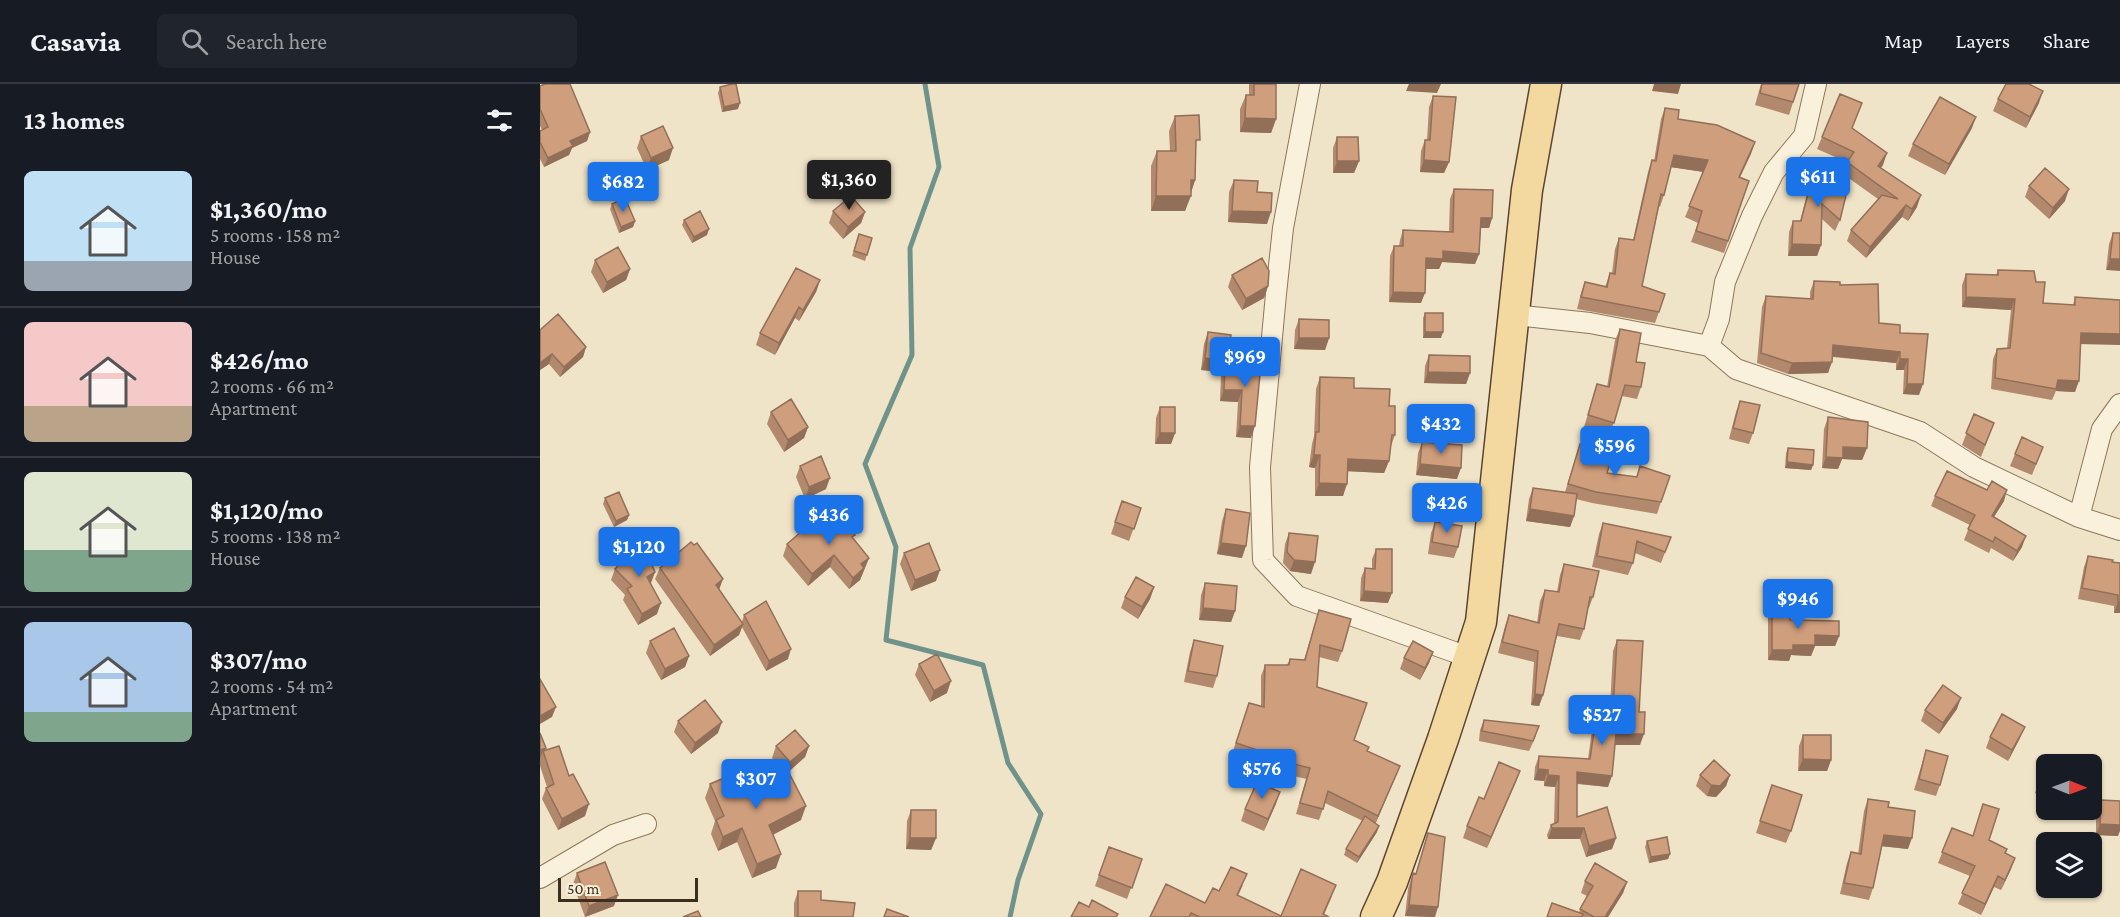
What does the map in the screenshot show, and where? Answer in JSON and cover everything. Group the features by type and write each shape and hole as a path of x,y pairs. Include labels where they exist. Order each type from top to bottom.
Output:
{"main road":[{"path":"1376,917 1392,882 1472,658 1481,622 1527,190 1546,84"}],"street":[{"path":"1310,84 1283,228 1276,294 1260,467 1263,560 1297,596 1472,658"},
{"path":"1709,346 1719,319 1725,282 1752,216 1774,172 1804,136 1816,84"},
{"path":"1515,315 1590,323 1709,346 1736,369 1920,432 1974,467 2079,517 2120,530"},
{"path":"2079,517 2102,429 2120,404"},
{"path":"540,878 603,840 646,824"}],"building":[{"path":"570,84 590,132 570,141 573,146 548,158 540,142 540,131 548,127 540,109 540,86"},
{"path":"736,84 740,103 724,107 720,87"},
{"path":"1254,84 1276,84 1276,119 1245,118 1246,95 1254,95"},
{"path":"1762,84 1799,84 1793,102 1760,93"},
{"path":"2006,84 2029,84 2043,91 2030,117 1998,99"},
{"path":"1840,94 1862,103 1852,128 1887,153 1878,166 1921,195 1912,209 1906,205 1870,247 1851,230 1882,195 1898,199 1847,162 1854,152 1822,137"},
{"path":"1433,96 1456,97 1449,162 1424,160 1425,140 1430,140"},
{"path":"1940,97 1976,117 1949,164 1913,144"},
{"path":"1665,108 1679,110 1678,119 1717,125 1755,142 1739,177 1749,181 1728,241 1696,231 1702,211 1689,206 1708,160 1674,155 1664,195 1661,194 1642,286 1665,294 1659,312 1581,297 1585,282 1607,287 1610,273 1615,274 1619,238 1634,240 1652,160 1656,161"},
{"path":"1199,115 1200,140 1196,140 1195,180 1191,180 1191,196 1156,196 1157,151 1176,151 1175,116"},
{"path":"663,126 673,148 651,158 641,136"},
{"path":"1337,137 1358,137 1359,161 1337,161"},
{"path":"1817,159 1823,160 1822,182 1848,187 1840,220 1822,204 1821,245 1792,244 1793,221 1801,221"},
{"path":"2045,168 2069,189 2053,208 2029,186"},
{"path":"1234,180 1258,181 1257,192 1272,193 1271,212 1232,211"},
{"path":"1454,189 1493,190 1492,218 1481,218 1479,254 1443,251 1443,259 1426,258 1425,293 1393,292 1394,246 1403,246 1403,230 1453,232"},
{"path":"851,196 865,212 848,227 833,211"},
{"path":"625,198 635,221 621,227 612,204"},
{"path":"700,211 709,229 694,237 684,220"},
{"path":"2113,233 2120,233 2120,259 2110,259"},
{"path":"859,234 872,238 867,255 854,251"},
{"path":"618,247 630,269 607,282 595,260"},
{"path":"1262,258 1269,271 1268,286 1246,299 1232,275"},
{"path":"796,268 820,280 803,310 799,307 779,343 760,333"},
{"path":"1998,270 2034,271 2036,282 2045,282 2043,303 2075,305 2075,297 2120,300 2120,334 2081,333 2079,381 2058,380 2056,389 1995,378 1997,349 2010,348 2015,299 1966,297 1966,274 1998,275"},
{"path":"1814,281 1840,282 1840,285 1878,284 1879,323 1900,325 1900,333 1928,334 1923,384 1907,384 1908,359 1900,359 1900,352 1833,345 1832,362 1792,363 1761,353 1766,296 1813,299"},
{"path":"1425,313 1443,313 1443,332 1425,332"},
{"path":"558,314 586,347 564,367 552,354 540,363 540,330"},
{"path":"1299,319 1329,320 1329,338 1299,338"},
{"path":"1620,329 1641,333 1636,362 1645,363 1641,387 1625,385 1614,423 1588,415 1597,384 1609,387"},
{"path":"1208,332 1231,335 1228,361 1205,358"},
{"path":"1429,355 1470,356 1470,373 1428,372"},
{"path":"1225,363 1261,364 1255,426 1240,426 1242,390 1224,390"},
{"path":"1320,377 1354,378 1354,388 1390,389 1389,406 1395,406 1395,435 1392,435 1389,461 1348,459 1347,484 1319,483 1320,455 1314,455 1316,432 1319,432"},
{"path":"791,399 808,427 788,440 771,412"},
{"path":"1740,401 1760,405 1753,433 1733,428"},
{"path":"1160,407 1175,407 1175,433 1160,433"},
{"path":"1974,414 1994,423 1985,445 1966,433"},
{"path":"1828,417 1868,422 1867,448 1843,447 1843,458 1826,457"},
{"path":"2022,437 2043,447 2036,464 2015,454"},
{"path":"1422,442 1462,445 1461,468 1420,464"},
{"path":"1580,444 1613,454 1607,473 1637,477 1640,466 1670,476 1661,502 1596,492 1568,484"},
{"path":"1788,448 1814,450 1813,465 1787,462"},
{"path":"821,456 830,478 809,487 800,466"},
{"path":"1947,471 1987,490 1992,481 2007,490 1992,516 2026,536 2017,551 1995,537 1993,542 1968,529 1975,515 1935,496"},
{"path":"1533,488 1577,494 1574,516 1530,509"},
{"path":"619,492 629,515 616,521 605,498"},
{"path":"1122,501 1141,508 1134,529 1115,522"},
{"path":"1226,509 1250,513 1246,546 1221,543"},
{"path":"835,511 855,535 852,537 869,558 861,564 864,568 853,578 834,555 812,574 787,544 809,525 813,530"},
{"path":"1435,522 1462,526 1458,547 1432,542"},
{"path":"1603,523 1671,537 1665,552 1637,541 1633,563 1597,556"},
{"path":"1289,533 1318,536 1315,562 1294,560 1287,552"},
{"path":"642,542 655,572 647,577 661,603 642,614 627,589 632,586 615,569 630,553 628,548"},
{"path":"691,542 694,545 697,543 723,579 716,585 743,624 714,645 660,568"},
{"path":"929,543 940,570 915,580 904,553"},
{"path":"1376,549 1392,549 1392,593 1364,591 1365,568 1375,569"},
{"path":"2088,556 2120,563 2120,602 2118,602 2118,595 2082,588"},
{"path":"1564,564 1599,571 1593,597 1590,597 1584,629 1559,624 1543,695 1535,694 1538,651 1502,642 1509,615 1539,623 1545,590 1559,592"},
{"path":"1136,577 1154,587 1142,607 1125,597"},
{"path":"1205,583 1237,586 1235,611 1203,608"},
{"path":"766,601 791,649 769,661 744,615"},
{"path":"1772,606 1790,607 1790,620 1839,621 1839,636 1815,635 1815,645 1793,645 1793,650 1772,650"},
{"path":"1319,610 1351,619 1342,651 1320,645 1317,687 1367,703 1354,740 1369,747 1367,751 1400,766 1378,816 1328,791 1323,809 1300,803 1310,768 1278,760 1279,757 1236,743 1249,703 1264,707 1265,665 1289,665 1290,659 1305,660"},
{"path":"674,628 689,656 665,669 650,641"},
{"path":"1194,640 1223,646 1217,676 1188,671"},
{"path":"1617,640 1643,641 1639,712 1645,712 1644,734 1616,734 1612,776 1577,772 1577,817 1607,807 1616,838 1589,846 1584,828 1552,828 1551,825 1558,822 1559,776 1548,775 1548,770 1538,769 1539,756 1590,759 1598,705 1613,709"},
{"path":"1413,641 1433,652 1425,668 1404,658"},
{"path":"937,654 951,681 934,691 919,664"},
{"path":"540,679 556,707 540,716"},
{"path":"1943,685 1961,698 1943,723 1925,710"},
{"path":"705,700 722,722 695,743 678,721"},
{"path":"2002,714 2025,727 2012,750 1990,737"},
{"path":"1484,720 1539,726 1533,741 1482,731"},
{"path":"795,730 809,746 790,762 776,746"},
{"path":"540,733 546,748 540,750"},
{"path":"1803,735 1831,735 1831,760 1803,759"},
{"path":"559,746 569,776 573,774 589,804 562,819 546,788 554,784 543,751"},
{"path":"1926,750 1948,756 1940,785 1919,779"},
{"path":"1714,760 1730,775 1720,786 1711,785 1700,775"},
{"path":"1499,762 1520,771 1491,837 1467,826 1479,797 1484,799"},
{"path":"743,770 752,792 789,773 806,806 769,825 781,854 757,864 742,828 723,837 716,820 724,816 710,784"},
{"path":"1257,782 1280,792 1268,819 1245,809"},
{"path":"1772,785 1802,795 1791,831 1760,821"},
{"path":"1868,799 1889,802 1888,807 1915,811 1912,838 1884,835 1873,888 1844,883 1851,852 1861,854"},
{"path":"2102,800 2120,801 2120,825 2100,824"},
{"path":"1983,804 1999,809 1989,840 2007,849 2005,853 2015,858 2005,880 1998,876 1985,904 1962,893 1975,866 1942,852 1952,828 1973,836"},
{"path":"911,810 936,810 936,838 910,838"},
{"path":"1365,816 1379,826 1359,857 1346,849"},
{"path":"1428,833 1445,837 1438,907 1409,905 1413,873 1416,874"},
{"path":"1667,837 1670,854 1651,857 1647,841"},
{"path":"1109,847 1142,859 1132,888 1099,875"},
{"path":"605,862 618,895 589,906 577,873"},
{"path":"1595,863 1627,882 1605,917 1594,917 1580,909 1593,886 1585,881"},
{"path":"1231,867 1247,874 1237,895 1281,916 1301,869 1336,885 1323,914 1329,917 1200,917 1191,913 1189,917 1150,917 1166,884 1205,903 1213,888 1219,891"},
{"path":"798,891 821,891 821,900 855,903 853,917 798,917"},
{"path":"1092,900 1118,914 1116,917 1071,917 1079,902 1089,907"},
{"path":"1552,903 1583,914 1582,917 1547,917"},
{"path":"887,909 909,917 884,917"},
{"path":"698,911 701,917 683,917"}],"waterway":[{"path":"925,84 939,167 910,248 912,355 865,464 896,547 886,640 983,665 1008,763 1041,814 1018,880 1010,917"}]}
